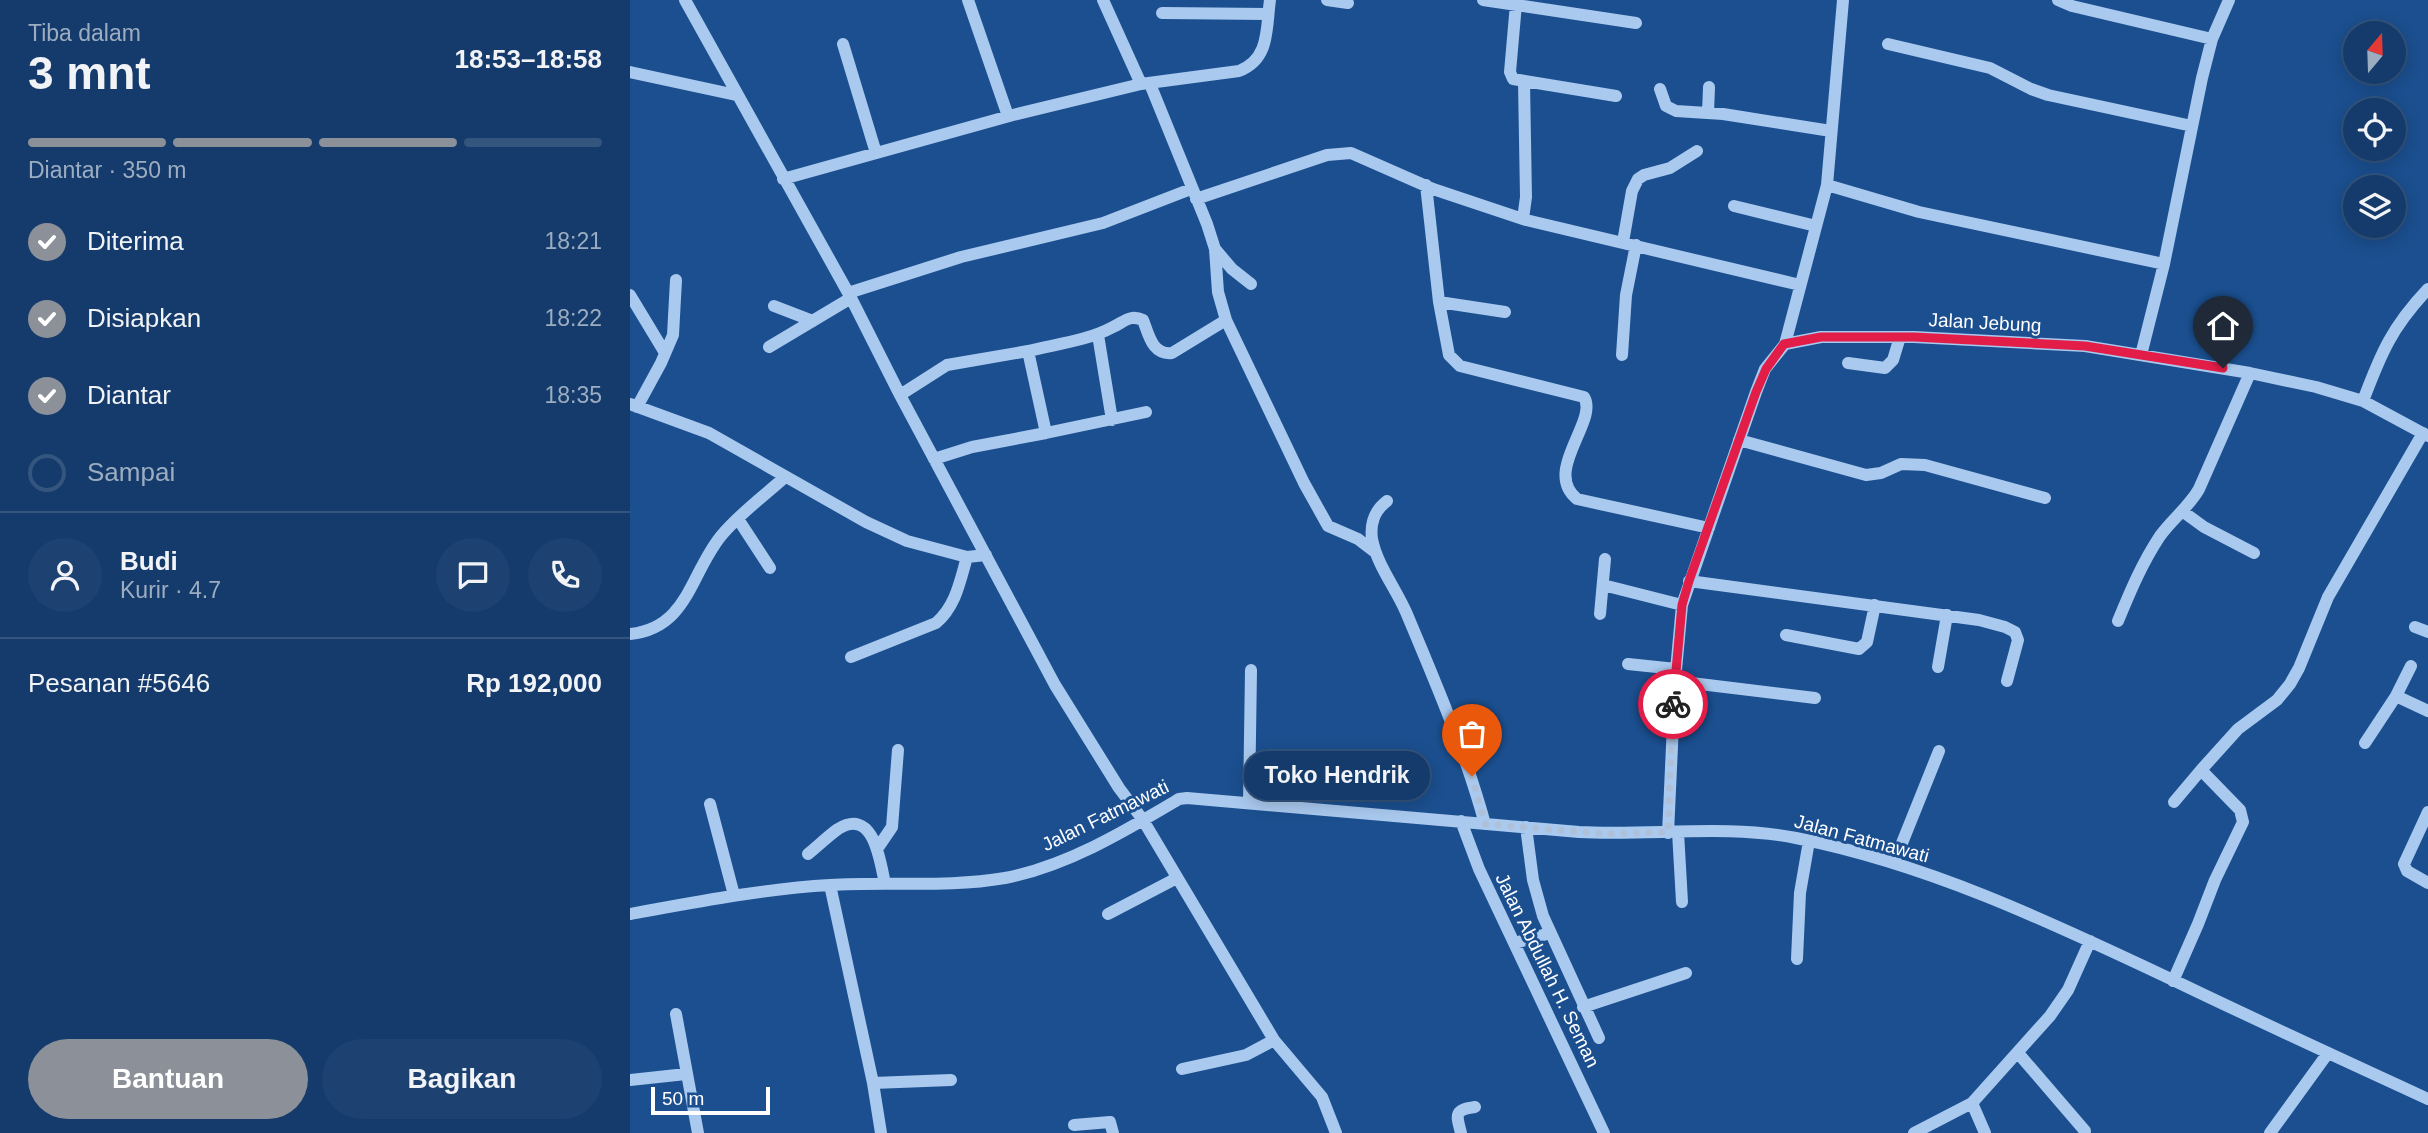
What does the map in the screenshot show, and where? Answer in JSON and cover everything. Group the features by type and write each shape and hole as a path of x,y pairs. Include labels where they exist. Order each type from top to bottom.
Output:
{"street":[{"path":"685,0 849,295 1055,685 1114,780 1143,820 1274,1041 1322,1097 1336,1133"},
{"path":"968,0 1008,116"},
{"path":"1103,0 1145,84 1194,194 1214,249 1218,292 1226,320 1304,483 1328,526 1359,539 1375,552"},
{"path":"783,179 1008,116 1145,84 1239,71 1251,66 1264,47 1270,0"},
{"path":"1327,0 1348,3"},
{"path":"1483,0 1636,23"},
{"path":"1682,902 1673,832 1675,675 1682,605 1766,369 1784,344 1816,226 1826,185 1843,0"},
{"path":"2058,0 2072,6 2212,39"},
{"path":"2141,355 2164,264 2212,39 2229,0"},
{"path":"1516,4 1510,72 1513,79 1616,96"},
{"path":"1162,13 1268,14"},
{"path":"843,44 876,153"},
{"path":"1888,44 1990,68 2048,95 2192,126"},
{"path":"630,72 736,95"},
{"path":"1523,219 1526,197 1524,82"},
{"path":"1708,113 1709,87"},
{"path":"1660,89 1664,103 1670,109 1831,131"},
{"path":"1622,355 1632,191 1644,175 1670,168 1697,151"},
{"path":"769,347 813,321 849,295 961,257 1103,223 1340,152 1363,157 1426,186 1523,219 1800,285"},
{"path":"1826,185 1919,212 2164,264"},
{"path":"1426,186 1448,355 1460,366 1579,395 1586,400 1587,408 1567,463 1565,477 1572,495 1584,502 1709,528"},
{"path":"1734,206 1816,226"},
{"path":"1214,249 1232,269 1251,284"},
{"path":"676,280 673,335 633,405 709,433 866,522 908,541 967,557 986,555"},
{"path":"2363,401 2384,345 2406,312 2428,289"},
{"path":"630,295 665,353"},
{"path":"1440,302 1505,312"},
{"path":"774,306 813,321"},
{"path":"900,395 947,365 1098,335 1130,318 1143,320 1155,349 1167,354 1226,320"},
{"path":"1098,335 1112,420"},
{"name":"Jalan Jebung","path":"1784,344 1821,337 1900,337 2085,346 2250,373 2316,387 2363,401 2426,434"},
{"path":"1848,362 1885,368 1893,360 1900,337"},
{"path":"1028,351 1046,433"},
{"path":"2118,621 2140,569 2161,535 2192,502 2199,489 2250,373"},
{"path":"934,459 972,447 1146,412"},
{"path":"2174,802 2238,729 2277,700 2290,684 2328,597 2426,434"},
{"path":"1739,440 1866,475 1881,473 1901,464 1925,465 2045,498"},
{"path":"630,634 656,628 678,611 712,548 738,519 785,477"},
{"path":"1387,502 1381,506 1371,527 1375,552 1405,610 1438,688 1472,776 1485,824"},
{"path":"2182,511 2215,533 2254,553"},
{"path":"738,519 770,568"},
{"path":"851,657 936,623 947,614 967,557"},
{"path":"1600,614 1605,559"},
{"path":"1689,581 1947,615 2005,627 2015,632 2018,640 2007,681"},
{"path":"1603,585 1682,605"},
{"path":"1786,635 1860,649 1867,642 1875,605"},
{"path":"1938,667 1947,615"},
{"path":"2415,627 2428,632"},
{"path":"1628,664 1675,675 1815,698"},
{"path":"2365,743 2396,696 2411,666"},
{"path":"1249,803 1251,670"},
{"path":"2396,696 2428,712"},
{"path":"877,849 892,827 898,750"},
{"path":"1894,863 1938,751"},
{"path":"2173,981 2199,925 2215,880 2243,822 2240,810 2201,770"},
{"name":"Jalan Fatmawati","path":"630,914 734,895 830,885 967,883 1006,877 1076,854 1179,799 1187,798 1622,834 1766,834 1809,841 1894,863 2015,908 2428,1099"},
{"path":"710,804 734,895"},
{"path":"2428,812 2404,859 2404,867 2428,883"},
{"name":"Jalan Abdullah H. Seman","path":"1461,821 1479,869 1604,1133"},
{"path":"808,854 839,829 855,824 868,829 877,849 885,884"},
{"path":"1526,827 1533,880 1550,933 1599,1038"},
{"path":"1797,960 1800,893 1809,841"},
{"path":"1108,914 1177,878"},
{"path":"830,885 873,1083 881,1133"},
{"path":"1515,943 1550,933"},
{"path":"1914,1133 1972,1104 2050,1016 2068,990 2090,941"},
{"path":"1583,1007 1686,973"},
{"path":"676,1014 698,1133"},
{"path":"1182,1069 1246,1055 1274,1041"},
{"path":"2018,1053 2085,1131"},
{"path":"2270,1133 2328,1053"},
{"path":"630,1080 686,1074"},
{"path":"873,1083 951,1080"},
{"path":"1972,1104 1985,1133"},
{"path":"1461,1133 1458,1112 1475,1107"},
{"path":"1074,1125 1107,1122 1111,1123 1113,1133"}],"way so far":[{"path":"1472,776 1485,824 1606,834 1668,832 1673,704"}],"place":[{"name":"Toko Hendrik","path":"1472,776"}],"route":[{"path":"1673,704 1682,605 1689,581 1756,392 1766,369 1784,344 1821,337 1914,337 2085,346 2223,368"}]}
